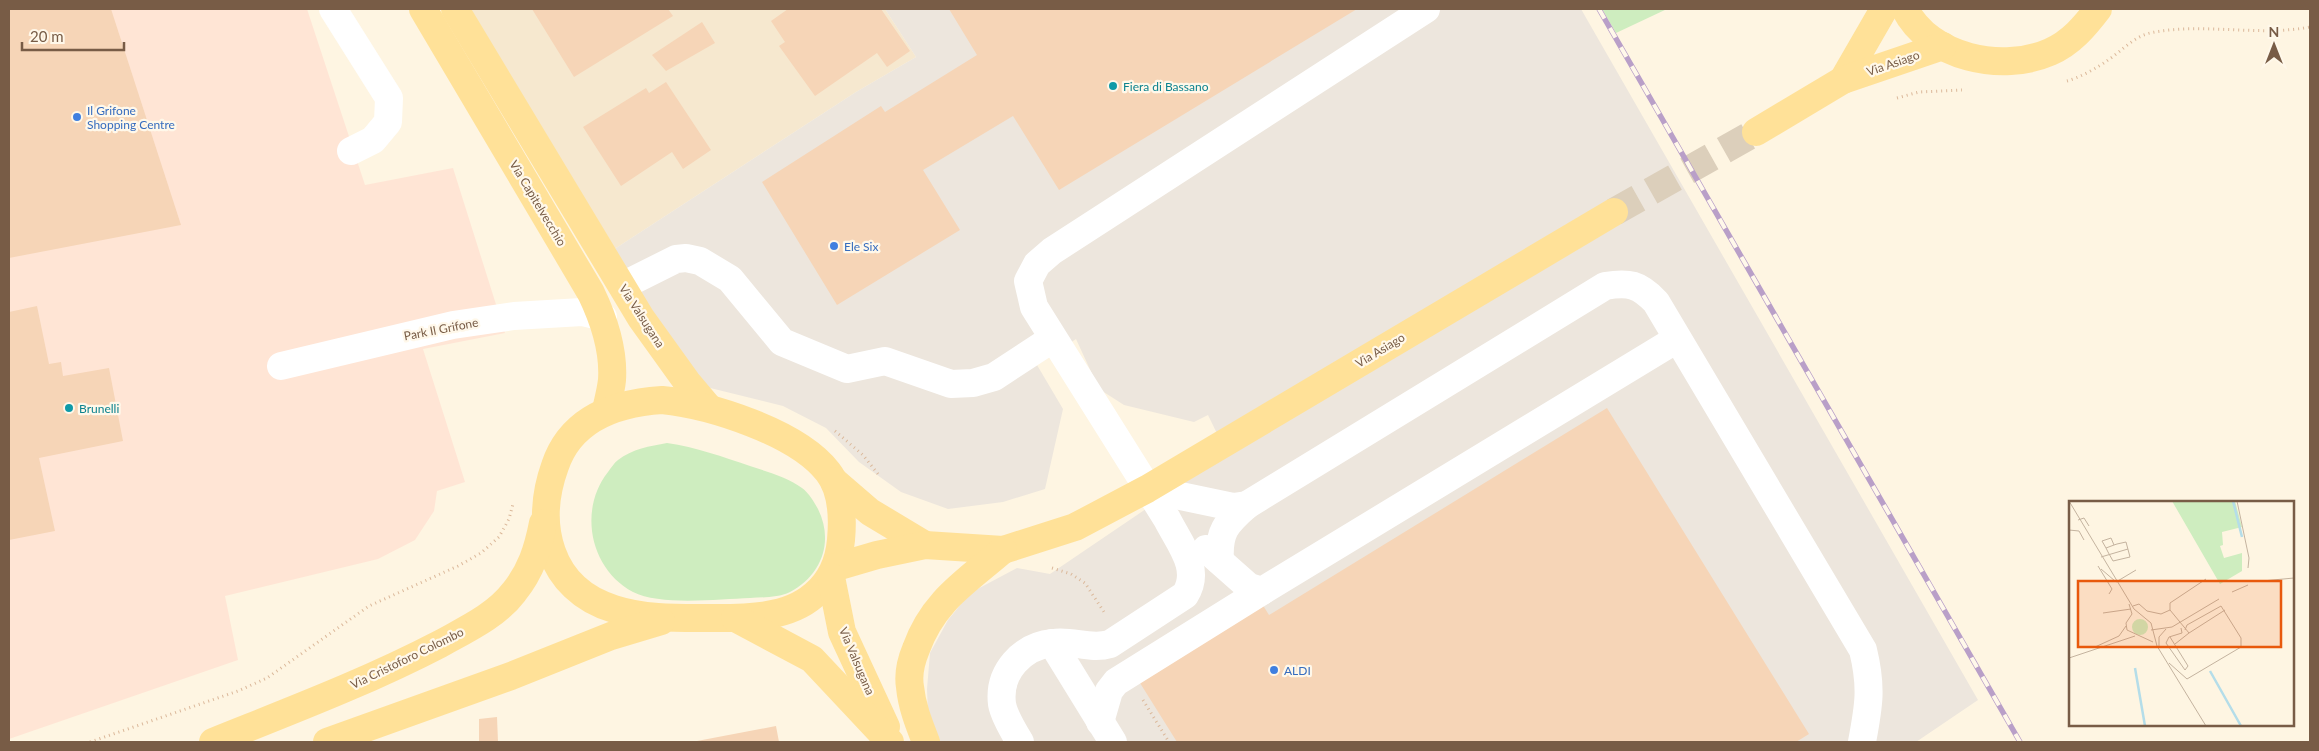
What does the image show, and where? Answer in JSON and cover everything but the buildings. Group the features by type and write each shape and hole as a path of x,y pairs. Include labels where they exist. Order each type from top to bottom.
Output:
{"main road":[{"name":"Via Valsugana","path":"455,9 641,318 681,374 709,408 787,439 809,453 828,472 834,481 840,498 842,526 834,572 842,632 892,742"},
{"name":"Via Asiago","path":"1843,80 1884,9"},
{"name":"Via Asiago","path":"1904,9 1923,31 1943,46 1978,60 2015,62 2051,52 2082,31 2098,9"},
{"name":"Via Capitelvecchio","path":"430,11 603,317 609,345 612,380 606,410"},
{"name":"Via Asiago","path":"1756,132 1843,80 1943,46"},
{"name":"Via Asiago","path":"1003,550 1074,527 1147,489 1614,212"},
{"path":"709,408 662,400 635,402 606,410 586,422 567,441 556,462 547,488 545,514 548,546 556,563 570,582 590,598 621,611 672,618 735,618 770,614 793,608 814,596 834,572 877,555 926,545 1003,550"},
{"path":"834,481 870,512 926,545"},
{"name":"Via Cristoforo Colombo","path":"214,742 343,690 414,657 474,625 513,594 530,569 538,550 545,514"},
{"path":"926,742 913,707 910,685 912,661 920,636 936,608 951,592 1003,550"},
{"path":"327,742 511,676 611,636 672,618"},
{"path":"735,618 812,659 892,742"}],"lane":[{"path":"333,9 389,98 388,122 373,140 351,151"},
{"path":"1020,742 1002,705 1003,686 1007,671 1017,659 1035,647 1052,643 1099,647 1110,644 1185,595 1192,578 1191,568 1167,519 1052,339 1034,307 1029,294 1028,281 1036,264 1052,251 1426,9"},
{"path":"622,286 676,259 686,258 700,261 730,279 782,342 847,369 885,361 951,384 973,383 994,377 1052,339"},
{"path":"1220,561 1219,546 1222,533 1230,520 1247,505 1605,286 1618,284 1643,288 1656,302 1863,650 1869,676 1869,704 1862,742"},
{"name":"Park Il Grifone","path":"281,366 377,341 453,325 514,316 582,312 603,317"},
{"path":"1107,732 1109,691 1116,682 1677,339"},
{"path":"1147,489 1233,507 1247,505"},
{"path":"1167,519 1220,561 1249,587 1262,591"},
{"path":"1052,643 1107,732"}],"path":[{"path":"90,742 238,691 267,678 369,606 458,566 481,553 499,536 509,519 515,497"},
{"path":"1057,571 1071,574 1085,583 1107,616"},
{"path":"1142,697 1169,742"}],"shaded area":[{"path":"9,9 307,9 365,185 453,168 505,333 423,349 465,482 437,491 434,511 415,540 378,559 225,596 238,660 9,739"},
{"path":"465,9 885,9 916,57 856,92 613,250"},
{"path":"885,9 1581,9 1978,700 1916,742 929,742 927,689 930,653 948,620 970,593 1017,568 1050,574 1227,454 1208,415 1194,422 1124,405 1099,389 1076,339 1037,365 1063,409 1045,489 1003,502 948,509 901,492 859,462 826,428 783,406 694,384 613,250 856,92 916,57"}],"green space":[{"path":"1602,9 1667,9 1616,33"},
{"path":"667,443 709,453 770,473 790,481 805,490 818,509 825,533 825,545 822,556 810,576 801,585 781,595 706,600 658,599 633,592 618,582 598,554 593,538 591,521 593,504 599,487 618,460 641,448"}],"tunnel":[{"path":"1614,212 1756,132"}],"railway":[{"path":"1599,9 2020,742"}],"place":[{"name":"Fiera di Bassano","path":"1113,86"},
{"name":"Il Grifone Shopping Centre","path":"77,117"},
{"name":"Ele Six","path":"834,246"},
{"name":"Brunelli","path":"69,408"},
{"name":"ALDI","path":"1274,670"}]}
